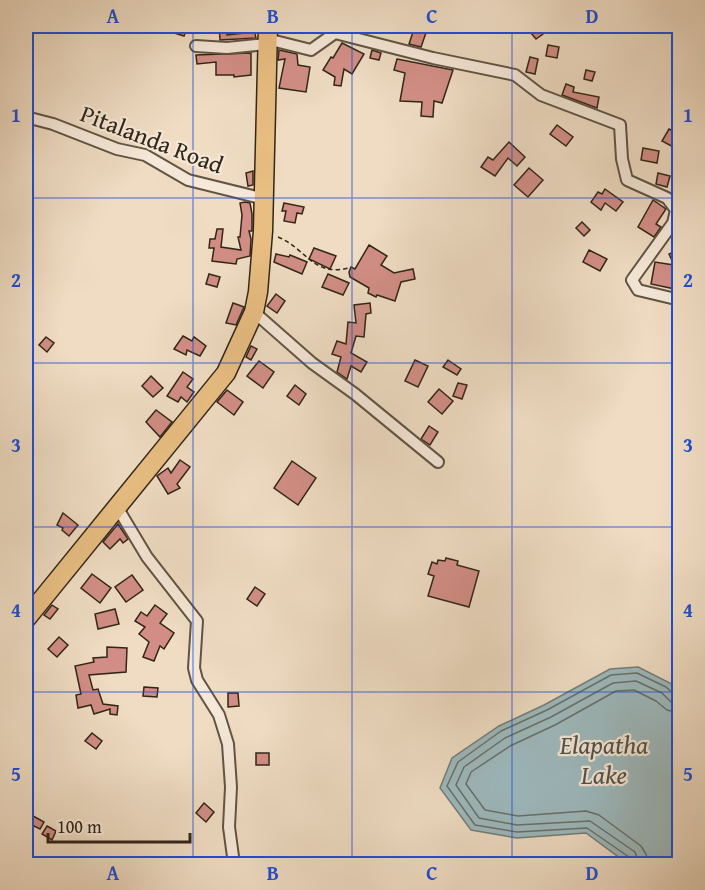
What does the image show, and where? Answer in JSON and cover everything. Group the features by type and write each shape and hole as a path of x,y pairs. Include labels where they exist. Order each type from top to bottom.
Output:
{"main road":[{"path":"26,619 226,373 254,312 258,292 265,199 268,36"}],"street":[{"path":"196,46 227,48 268,36 311,51 335,33 433,58 515,75 541,95 620,125 622,159 627,180 667,198 676,210 673,223 632,280 638,290 680,300"},
{"name":"Pitalanda Road","path":"26,117 53,124 117,149 145,155 188,180 265,199"},
{"path":"254,312 312,363 356,394 438,462"},
{"path":"117,507 147,557 197,621 194,668 197,680 219,715 228,744 231,787 229,827 234,864"}],"path":[{"path":"263,231 293,244 312,262 323,268 337,271 349,268"}],"water":[{"name":"Elapatha Lake","path":"638,667 670,683 679,692 679,864 628,864 586,833 517,838 471,830 440,788 452,758 499,726 544,705 610,669"}],"building":[{"path":"173,26 188,26 184,36 171,32"},
{"path":"219,26 228,26 227,35 244,33 243,26 253,26 256,38 220,40"},
{"path":"415,26 427,30 421,47 409,44"},
{"path":"525,26 539,26 543,34 536,39"},
{"path":"342,43 364,54 352,74 344,69 341,86 334,85 335,77 323,70"},
{"path":"548,45 559,47 557,58 546,56"},
{"path":"279,50 297,54 298,65 310,67 306,92 279,88 285,59 278,60"},
{"path":"372,50 381,53 379,60 370,58"},
{"path":"251,53 251,75 234,77 234,75 216,75 216,62 197,64 196,55"},
{"path":"530,57 538,59 535,74 526,72"},
{"path":"397,59 453,70 442,103 434,101 433,117 421,116 422,102 400,101 405,73 394,70"},
{"path":"586,70 595,72 592,81 584,79"},
{"path":"566,84 574,87 573,92 599,97 597,108 562,95"},
{"path":"557,125 573,137 566,146 550,134"},
{"path":"669,129 680,134 680,145 677,149 662,141"},
{"path":"509,142 525,157 517,166 508,158 495,176 481,167 488,157 493,160"},
{"path":"643,148 659,151 657,163 641,160"},
{"path":"529,168 543,180 528,197 514,185"},
{"path":"253,171 253,185 248,186 246,173"},
{"path":"658,173 670,176 667,187 656,184"},
{"path":"605,189 623,202 616,211 605,203 601,210 591,202 598,192 602,194"},
{"path":"653,200 666,209 656,224 661,227 654,237 638,227"},
{"path":"240,203 250,203 252,214 252,231 249,231 250,256 237,259 236,264 212,261 214,248 209,248 210,239 215,239 217,229 223,229 221,247 241,250 238,237 240,237 242,215"},
{"path":"284,203 304,207 302,214 297,213 295,223 284,221 286,211 282,211"},
{"path":"582,222 590,230 584,236 576,228"},
{"path":"680,227 680,245 672,238"},
{"path":"369,245 387,256 381,265 394,273 413,269 415,279 401,282 395,301 368,293 369,288 350,277 351,267 355,269"},
{"path":"314,248 336,256 330,269 309,259"},
{"path":"680,249 680,278 678,275 675,289 651,284 655,262 674,265 669,254"},
{"path":"589,250 607,259 600,271 583,262"},
{"path":"276,254 289,257 290,255 307,262 302,274 274,262"},
{"path":"209,274 220,277 217,287 206,284"},
{"path":"328,274 349,283 343,295 322,287"},
{"path":"276,294 285,301 277,313 267,306"},
{"path":"233,303 244,307 236,325 226,323"},
{"path":"370,303 371,313 366,314 364,337 356,336 351,353 367,362 361,372 351,366 347,379 337,372 341,357 332,354 337,341 346,344 348,322 356,323 354,305"},
{"path":"183,336 192,341 194,337 206,346 200,356 187,350 186,355 174,349"},
{"path":"46,337 54,343 47,352 39,345"},
{"path":"251,346 257,349 251,360 246,357"},
{"path":"415,360 428,366 418,387 405,381"},
{"path":"448,360 461,369 457,375 443,367"},
{"path":"259,361 274,372 263,388 247,376"},
{"path":"183,372 193,379 187,387 194,392 187,402 181,397 178,402 167,396"},
{"path":"151,376 163,388 153,397 142,386"},
{"path":"458,383 467,385 462,399 453,396"},
{"path":"295,385 306,394 299,405 287,396"},
{"path":"439,389 453,401 442,414 428,402"},
{"path":"227,390 243,402 234,415 217,402"},
{"path":"156,410 172,422 160,437 146,422"},
{"path":"429,426 438,432 430,445 421,439"},
{"path":"180,460 190,467 177,484 180,488 168,494 157,476 168,468 171,473"},
{"path":"292,461 316,478 298,505 274,488"},
{"path":"63,513 78,525 69,536 62,530 63,528 57,525"},
{"path":"118,524 128,539 123,543 120,539 110,549 103,542"},
{"path":"446,558 458,561 457,565 479,571 469,607 428,596 434,576 428,574 432,562 437,564 438,560 445,561"},
{"path":"92,574 111,588 100,603 81,588"},
{"path":"132,575 143,590 126,602 115,587"},
{"path":"255,587 265,594 257,606 247,599"},
{"path":"52,605 58,609 50,619 44,615"},
{"path":"155,605 167,614 160,623 174,633 164,649 160,646 154,661 143,657 149,642 139,634 145,627 135,621 141,612 147,616"},
{"path":"115,609 119,624 98,629 95,614"},
{"path":"59,637 68,645 57,657 48,649"},
{"path":"107,647 127,648 126,672 89,675 93,690 98,689 103,704 118,706 117,715 110,714 110,709 94,714 91,705 78,708 76,695 81,694 75,666 94,662 93,658 107,657"},
{"path":"144,687 158,688 157,697 143,696"},
{"path":"228,693 238,693 239,706 228,707"},
{"path":"92,733 102,741 96,749 85,741"},
{"path":"256,753 269,753 269,765 256,765"},
{"path":"204,803 214,812 206,822 196,813"},
{"path":"26,812 44,822 40,829 26,822"},
{"path":"47,826 56,831 52,840 42,834"}]}
